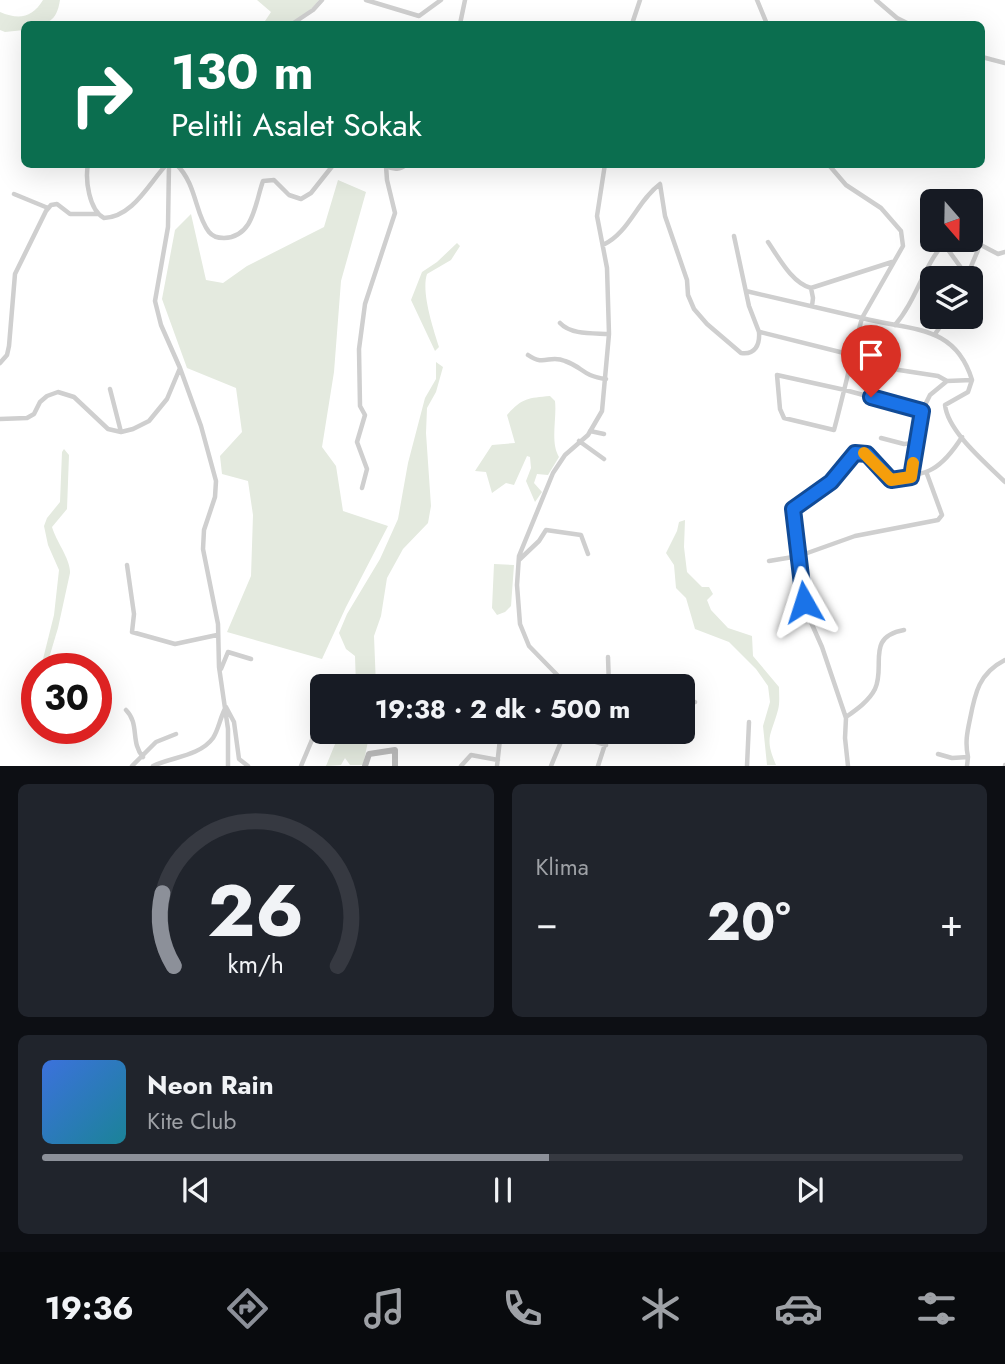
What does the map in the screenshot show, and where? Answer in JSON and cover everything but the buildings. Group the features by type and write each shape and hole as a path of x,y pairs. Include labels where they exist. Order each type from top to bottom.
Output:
{"street":[{"path":"296,21 322,0"},
{"path":"366,0 419,16 440,0"},
{"path":"461,21 465,0"},
{"path":"633,21 640,0"},
{"path":"757,0 766,21"},
{"path":"876,0 903,21"},
{"path":"985,58 1005,63"},
{"path":"88,168 86,181 98,214"},
{"path":"0,363 7,355 9,346 15,274 48,208 57,204 69,214 98,214 104,218 122,214 165,168"},
{"path":"168,168 168,227 155,301 161,324 201,426 216,481 215,497 204,530 203,549 218,624 220,670 229,736 228,765"},
{"path":"179,168 188,180 210,233 218,238 233,238 241,234 248,225 263,181 275,180 289,195 301,199 311,193 331,168"},
{"path":"362,488 368,469 357,442 365,415 360,406 359,349 365,304 395,213 385,168"},
{"path":"556,674 529,646 520,624 517,585 519,561 528,530 553,473 565,455 590,431 602,411 609,334 607,268 597,216 604,168"},
{"path":"831,168 846,185 881,208 896,222 901,231 903,246 862,318 845,390 834,430 784,418 780,409 777,375 845,390 922,411"},
{"path":"603,245 614,240 660,184 665,216 694,309 741,353 752,352 758,347 760,332 746,291 734,236"},
{"path":"15,194 48,208"},
{"path":"768,242 791,274 802,285 811,288 892,262"},
{"path":"984,246 999,254 1005,252"},
{"path":"894,326 936,252"},
{"path":"811,288 811,306"},
{"path":"746,291 935,334 954,346 972,380 968,392 945,405 948,418 962,437 1005,482"},
{"path":"559,323 564,328 580,332 609,334"},
{"path":"935,334 939,329"},
{"path":"760,332 892,368 938,376 947,381 972,380"},
{"path":"527,355 537,361 563,359 583,373 606,379"},
{"path":"0,419 27,418 34,414 40,402 47,396 58,392 74,397 108,429 121,432 149,421 167,399 180,368"},
{"path":"911,477 922,411 930,395 947,381"},
{"path":"110,389 121,432"},
{"path":"590,431 604,434"},
{"path":"848,765 846,718 806,611 793,509 831,482 851,455 860,452 867,454 891,480 911,477 927,474 944,461 962,437"},
{"path":"881,438 898,443 915,443"},
{"path":"579,441 604,459"},
{"path":"769,561 799,556 855,536 938,520 942,514 927,474"},
{"path":"519,561 546,530 581,535 588,554"},
{"path":"127,565 134,614 132,632 175,644 218,635"},
{"path":"846,718 874,691 880,645 895,632 904,630"},
{"path":"220,670 228,652 251,659"},
{"path":"608,657 609,674"},
{"path":"967,765 965,743 975,692 994,666 1005,660"},
{"path":"153,765 181,758 204,746 213,737 226,708"},
{"path":"226,708 234,722 239,759 248,765"},
{"path":"125,710 134,720 135,745 143,757"},
{"path":"747,765 749,722"},
{"path":"132,765 156,742 176,734"},
{"path":"302,765 311,744"},
{"path":"461,765 471,755 497,763 499,744"},
{"path":"551,765 560,744"},
{"path":"598,765 606,745 603,744"},
{"path":"365,765 369,754 391,749 395,750 395,765"},
{"path":"938,754 952,758 968,757"}],"shaded area":[{"path":"43,0 60,0 56,14 49,21 21,21 21,30 0,30 0,12 24,16"},
{"path":"257,0 319,0 294,21 265,21 271,12"},
{"path":"338,180 366,192 341,281 334,372 322,447 336,466 343,511 388,526 322,659 227,632 251,576 253,515 248,481 222,474 220,456 242,432 236,388 187,368 162,299 175,230 191,214 206,280 223,283 247,266 324,227"},
{"path":"457,243 460,246 451,260 427,274 427,300 439,347 435,351 411,300 422,272"},
{"path":"436,362 443,367 436,392 427,408 431,506 428,523 403,549 387,578 381,616 374,636 376,674 356,674 355,656 346,649 339,633 347,614 380,559 398,519 408,463 425,398 436,379"},
{"path":"550,396 555,401 554,437 559,457 548,475 537,474 534,483 542,492 535,502 526,481 531,468 530,457 527,456 514,485 506,483 492,493 486,472 475,471 492,445 515,443 507,415 526,400"},
{"path":"64,449 69,455 67,509 52,527 68,562 70,573 50,653 44,653 54,615 59,570 48,545 44,526 60,502"},
{"path":"685,520 687,572 702,587 709,587 713,594 707,600 711,610 728,628 752,636 753,656 779,687 779,707 770,742 776,765 767,765 763,726 770,702 768,686 756,669 729,642 695,629 686,598 676,588 674,565 666,553 679,522"},
{"path":"494,564 514,565 511,606 497,615 492,608"},
{"path":"335,744 367,744 363,765 350,765 345,758 341,765 326,766"}],"slow traffic":[{"path":"864,453 891,480 911,477 913,463"}],"route":[{"path":"804,602 793,509 831,482 855,453 867,454 891,480 911,477 922,411 871,397"}]}
